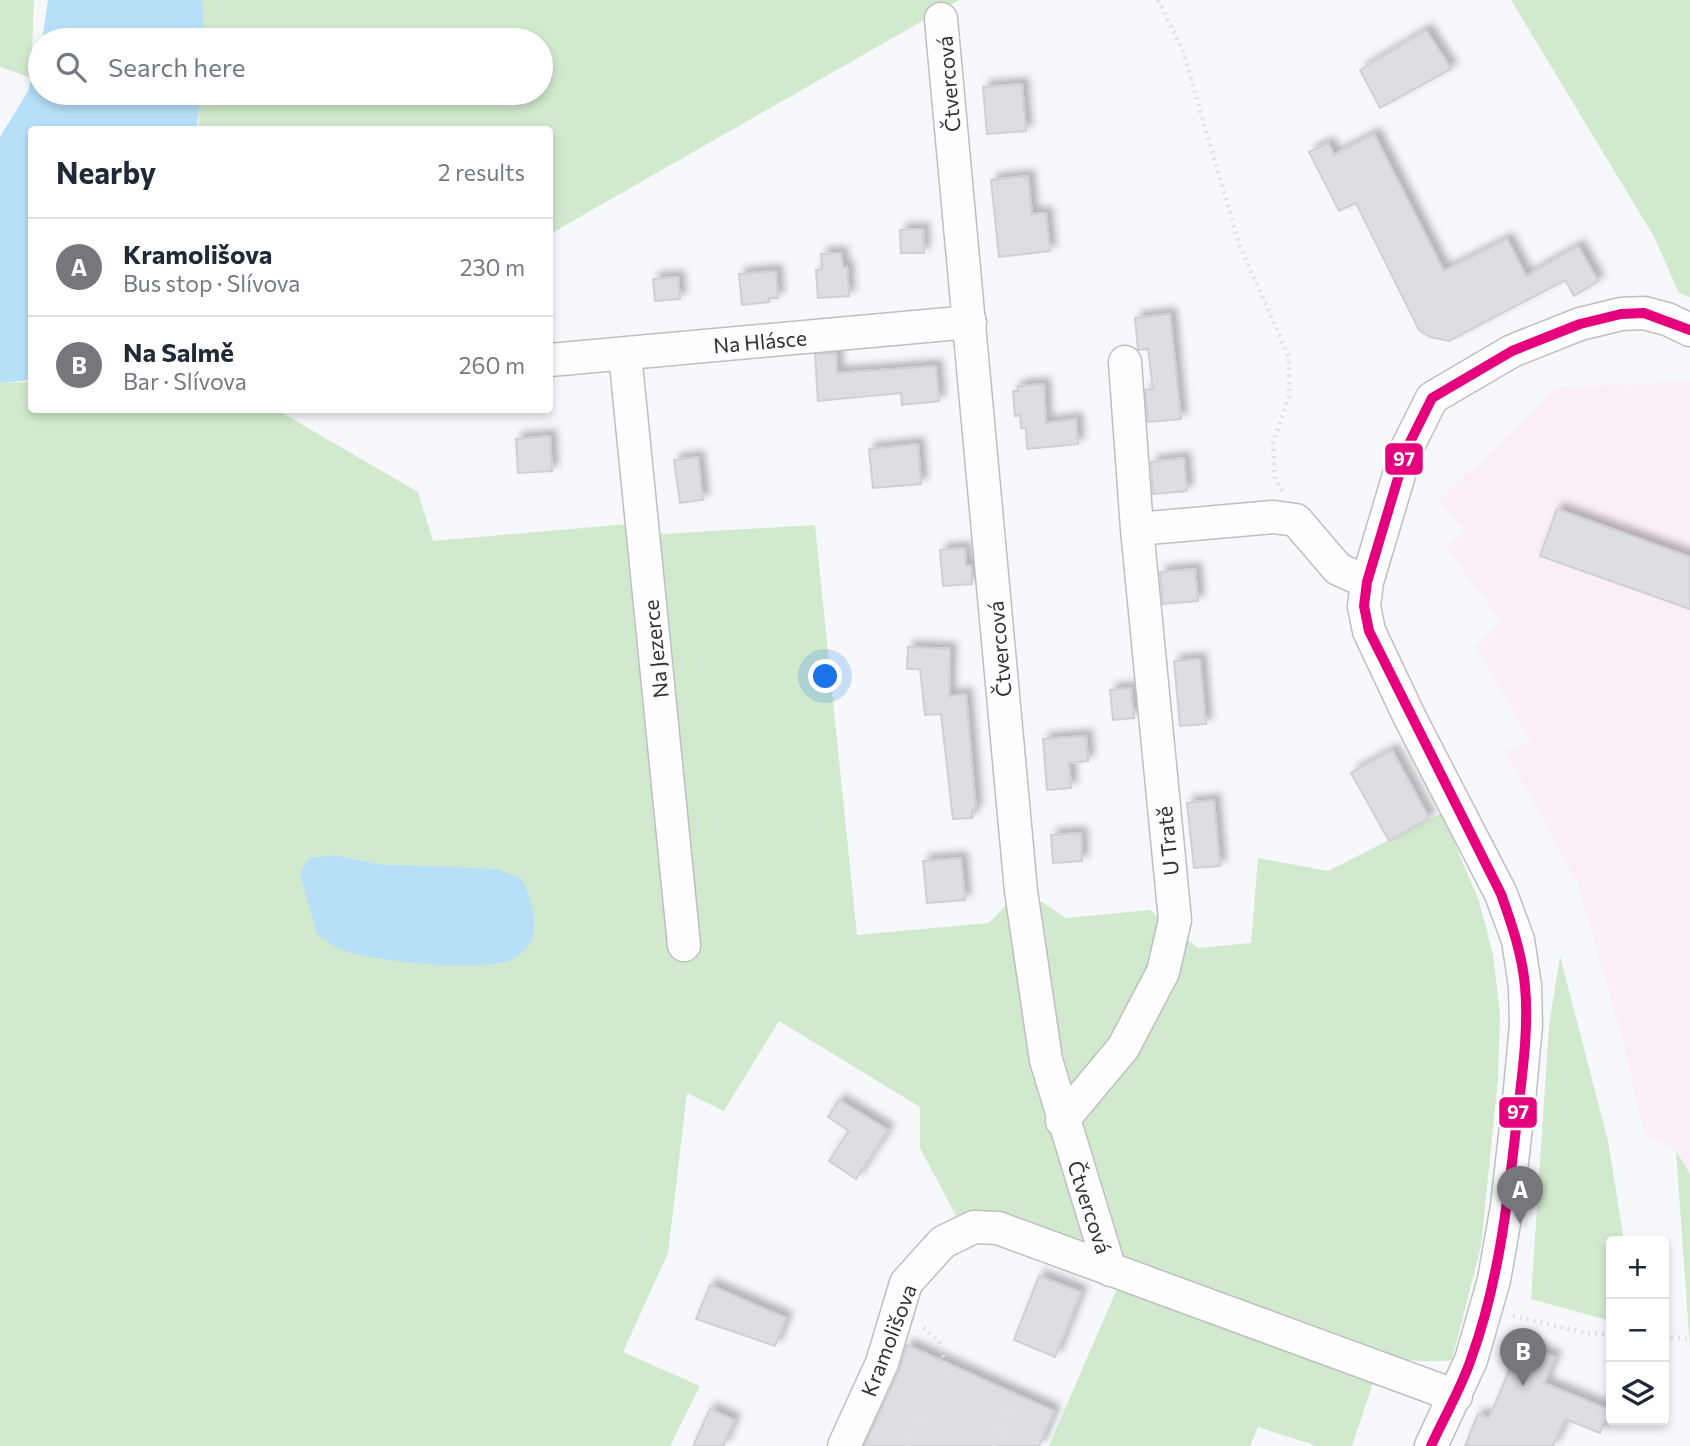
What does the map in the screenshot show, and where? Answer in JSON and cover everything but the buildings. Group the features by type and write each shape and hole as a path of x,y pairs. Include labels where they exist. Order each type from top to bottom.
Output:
{"street":[{"name":"Čtvercová","path":"942,19 1021,891 1046,1060 1062,1121 1110,1270"},
{"path":"1431,1446 1456,1396 1488,1308 1507,1206 1526,1025 1525,986 1518,940 1502,894 1410,718 1369,631 1364,606 1367,582 1407,448 1432,398 1512,351 1580,324 1621,314 1644,313 1667,319 1690,330"},
{"name":"Na Hlásce","path":"553,360 970,322"},
{"name":"Na Jezerce","path":"625,354 684,945"},
{"name":"U Tratě","path":"1062,1121 1123,1048 1163,972 1175,920 1137,529 1125,362"},
{"path":"1137,529 1273,517 1296,520 1338,569 1367,582"},
{"name":"Kramolišova","path":"844,1446 882,1363 906,1283 943,1242 974,1227 998,1228 1456,1396"}],"path":[{"path":"1158,0 1183,51 1239,244 1289,356 1289,396 1273,443 1275,479 1296,520"},
{"path":"0,400 28,404"},
{"path":"898,1307 939,1342 946,1365 907,1446"},
{"path":"1488,1308 1586,1333 1606,1335"},
{"path":"1669,1337 1690,1339"},
{"path":"993,1446 1014,1401"}],"shaded area":[{"path":"1690,381 1690,1174 1676,1151 1645,1134 1621,1033 1578,884 1506,752 1530,740 1475,646 1501,622 1446,547 1464,531 1439,501 1556,388"}],"green space":[{"path":"0,0 34,0 33,28 28,28 28,77 0,67"},
{"path":"196,0 959,0 553,232 553,126 199,126 198,105 553,105 553,28 197,28"},
{"path":"1511,0 1690,0 1690,297 1679,293 1654,237"},
{"path":"28,382 28,413 282,413 418,492 433,541 628,524 663,534 815,525 857,935 989,923 1007,904 1042,902 1066,918 1150,910 1198,948 1251,943 1258,858 1328,871 1442,813 1479,901 1493,955 1500,1013 1498,1079 1481,1246 1452,1360 1422,1361 1362,1352 1332,1343 992,1212 956,1216 920,1148 920,1107 779,1021 724,1111 687,1093 668,1253 623,1352 700,1386 670,1446 0,1446 0,383","holes":["335,855 378,864 432,867 512,960 425,963 384,958 339,948"]},
{"path":"1560,956 1608,1141 1623,1236 1606,1236 1606,1320 1531,1299 1549,1026"},
{"path":"1676,1151 1690,1174 1690,1349"},
{"path":"1119,1284 1374,1380 1352,1446 1317,1446 1258,1427 1250,1446 1049,1446"}],"water":[{"path":"48,0 202,0 204,28 44,28"},
{"path":"28,91 28,105 199,105 197,126 28,126 28,380 0,383 0,137"},
{"path":"335,855 378,864 497,869 522,879 533,912 532,939 525,950 512,960 497,964 426,964 375,958 340,949 317,934 300,874 309,858"}],"transit line":[{"name":"97","path":"1431,1446 1467,1370 1481,1330 1495,1271 1506,1210 1523,1069 1525,986 1519,951 1501,894 1369,631 1364,606 1367,582 1407,448 1432,398 1512,351 1580,324 1621,314 1644,313 1690,330"}],"place":[{"name":"Kramolišova","path":"1520,1224"},
{"name":"Na Salmě","path":"1523,1386"}]}
